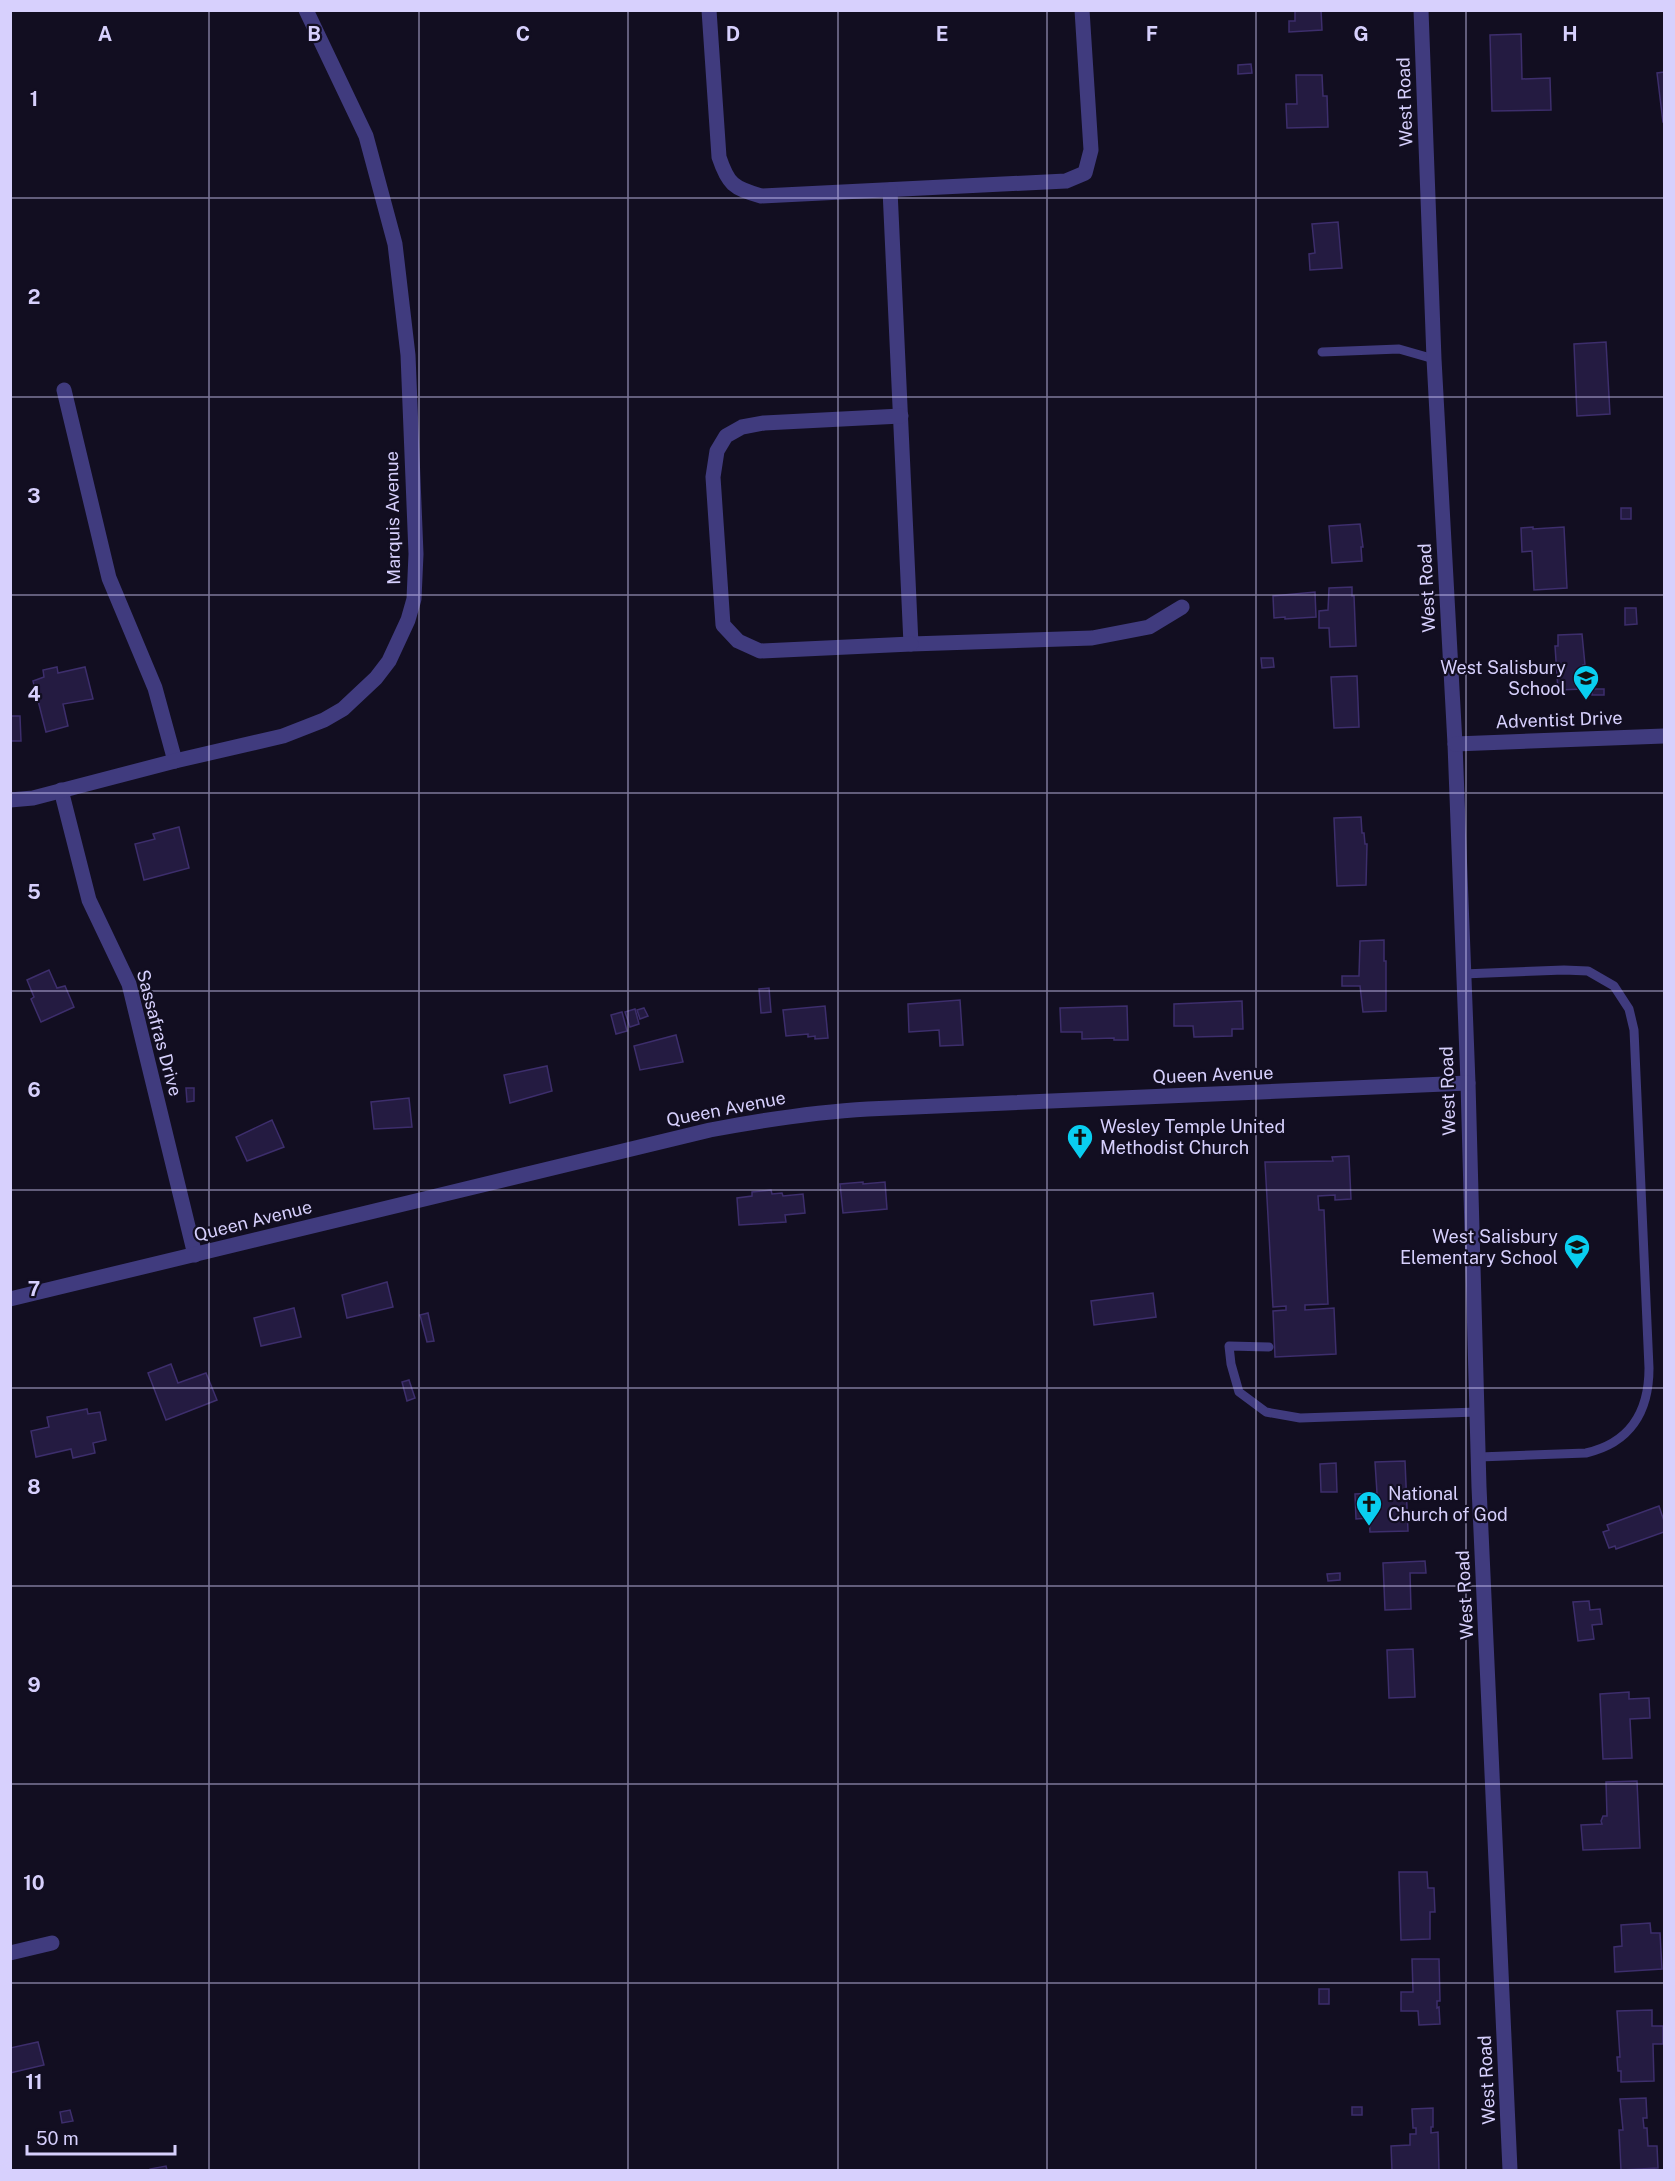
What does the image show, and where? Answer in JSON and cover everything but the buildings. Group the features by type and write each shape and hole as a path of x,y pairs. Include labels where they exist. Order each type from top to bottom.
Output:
{"street":[{"name":"Marquis Avenue","path":"10,800 33,798 304,729 324,720 361,694 389,661 408,620 414,599 416,555 408,356 395,244 366,136 306,10"},
{"path":"710,10 715,122 719,156 725,176 739,189 761,195 1066,181 1085,173 1091,150 1082,10"},
{"name":"West Road","path":"1421,10 1434,359 1455,744 1477,1412 1510,2170"},
{"path":"890,190 911,644"},
{"path":"64,390 109,578 155,688 175,761"},
{"path":"901,416 764,423 742,427 726,436 717,451 712,477 723,625 738,641 760,651 1092,638 1149,627 1182,607"},
{"name":"Adventist Drive","path":"1455,744 1665,736"},
{"name":"Sassafras Drive","path":"61,790 90,900 129,984 195,1255"},
{"name":"Queen Avenue","path":"10,1299 699,1132 778,1117 868,1109 1467,1083"},
{"path":"10,1953 52,1943"}],"lane":[{"path":"1322,352 1399,349 1434,359"},
{"path":"1463,974 1588,971 1614,987 1629,1009 1634,1030 1649,1368 1641,1412 1633,1425 1616,1442 1586,1453 1479,1457"},
{"path":"1269,1347 1229,1346 1230,1364 1239,1392 1266,1412 1300,1418 1477,1412"}],"place":[{"name":"West Salisbury School","path":"1586,701"},
{"name":"Wesley Temple United Methodist Church","path":"1080,1160"},
{"name":"West Salisbury Elementary School","path":"1577,1270"},
{"name":"National Church of God","path":"1369,1527"}]}
